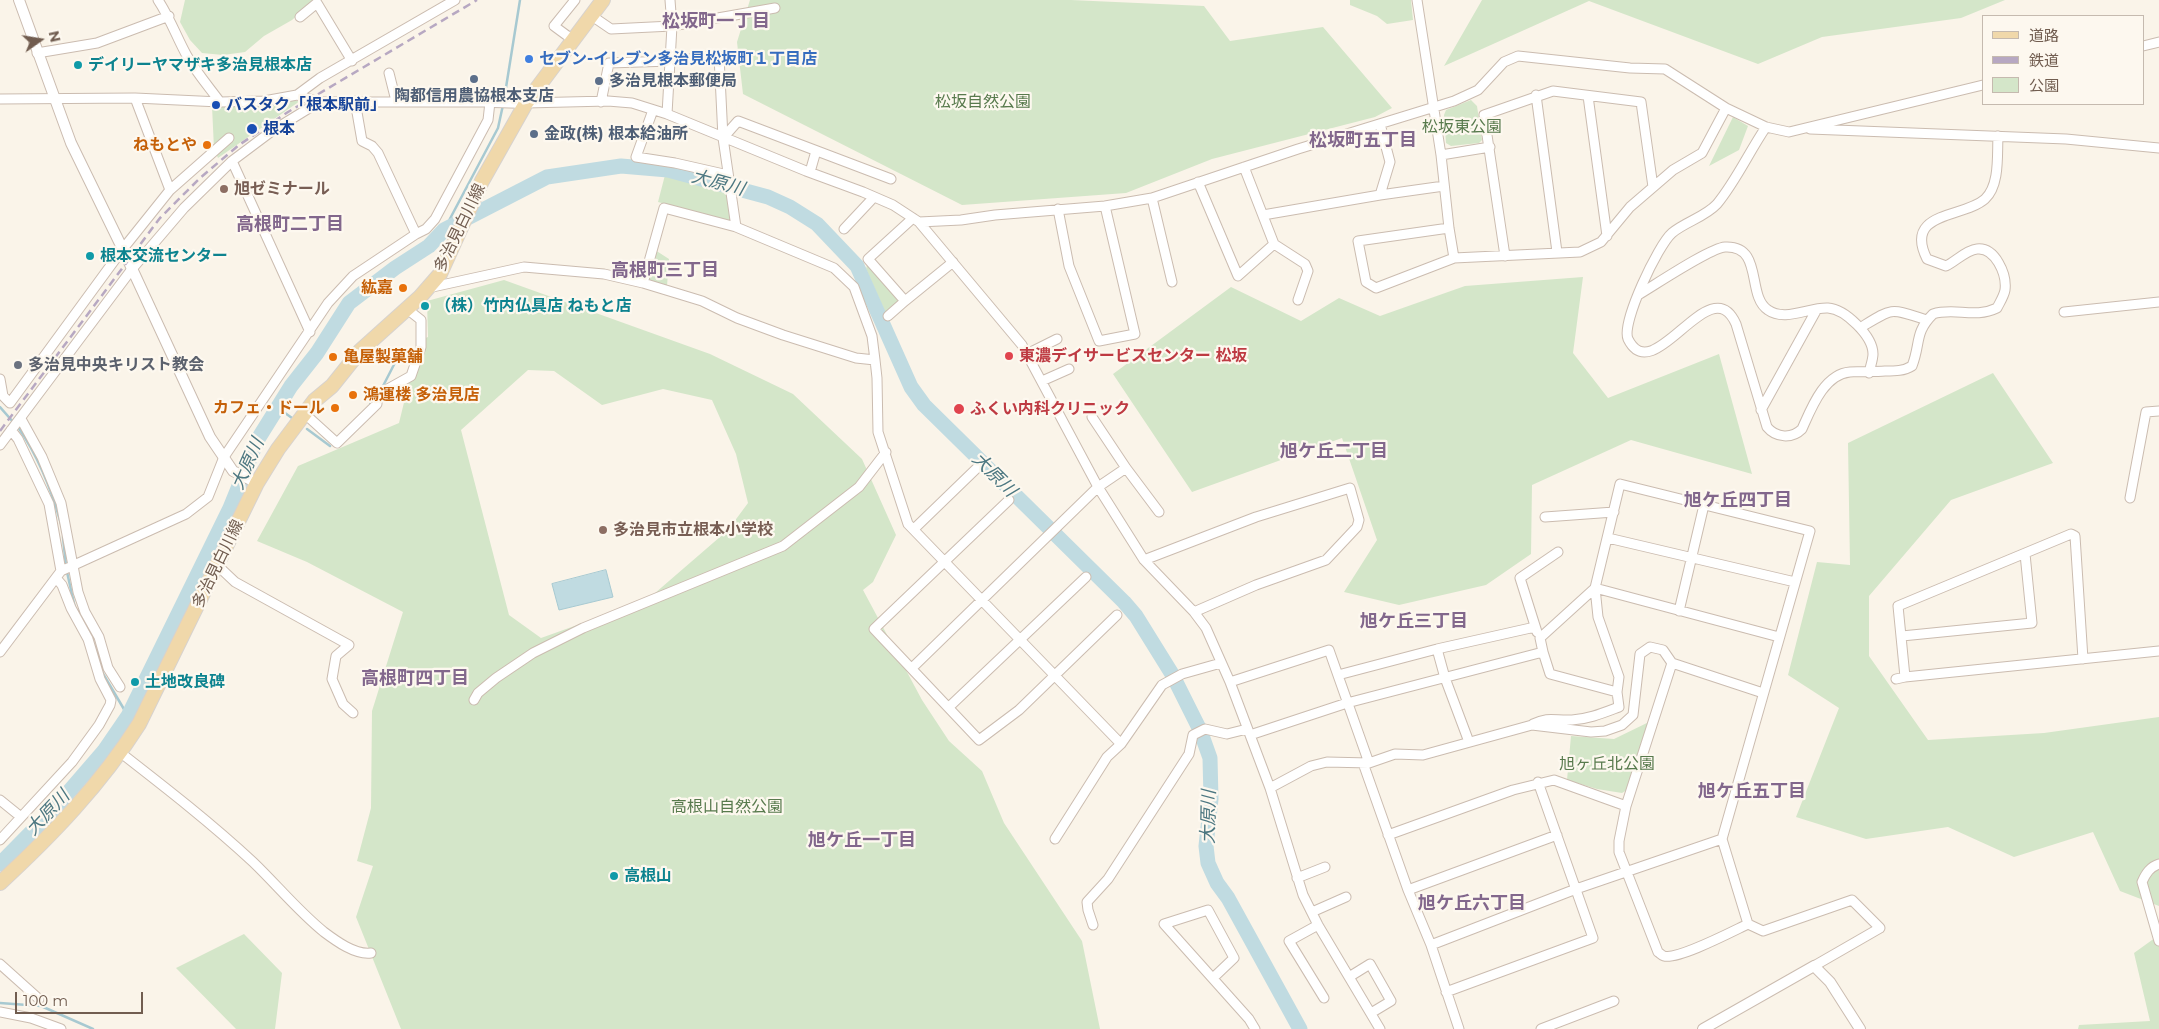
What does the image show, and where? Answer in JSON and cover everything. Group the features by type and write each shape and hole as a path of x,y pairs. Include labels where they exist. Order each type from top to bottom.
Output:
{"main road":[{"name":"多治見白川線","path":"0,883 72,811 121,753 139,724 217,565 253,482 314,401 332,386 360,351 407,309 440,274 482,181 526,102 603,0"}],"street":[{"path":"19,0 37,54 71,143 210,437 233,471 253,482"},
{"path":"158,0 166,12 188,58 220,102"},
{"path":"37,54 97,43 166,12 170,0"},
{"path":"0,99 135,98 220,102 264,101 297,95 320,78 456,0"},
{"path":"573,40 554,26 574,0"},
{"path":"667,114 672,26 670,0"},
{"path":"1417,0 1434,106 1454,258"},
{"path":"300,17 317,3 352,61"},
{"path":"592,16 611,29 672,26 775,8"},
{"path":"2144,46 2159,42"},
{"path":"601,102 609,63 671,61 719,56 724,138 736,227"},
{"path":"906,301 868,259 916,220 961,220 995,215 1105,206 1152,198 1454,101 1478,90 1504,62 1518,56 1630,68 1665,69 1726,108 1766,127 1789,132 1828,121 1982,86"},
{"path":"389,73 396,101"},
{"path":"1505,256 1484,115 1553,90 1641,102 1653,187"},
{"path":"297,95 319,102 632,103 667,114 874,197 893,205 916,220 1010,330 1027,354 1098,487 1144,560 1194,612 1206,628 1230,682 1270,788 1297,878 1318,925 1380,1029"},
{"path":"1536,95 1557,252"},
{"path":"1588,96 1606,236"},
{"path":"135,98 170,190"},
{"path":"354,101 362,141 372,146 378,153 416,234"},
{"path":"0,445 132,269 184,208 232,161 272,131 319,102"},
{"path":"0,652 65,570 186,514 208,497 224,457 328,303 353,276 426,229 434,219 488,120 492,102"},
{"path":"1449,228 1358,241 1366,282 1376,288 1454,258 1580,252 1601,242 1630,207 1673,170 1702,153 1726,108"},
{"path":"653,110 636,157 675,163 728,175"},
{"path":"724,138 738,121 891,179"},
{"path":"1380,124 1390,162 1380,195"},
{"path":"1766,127 1716,205 1672,232 1661,244 1638,295 1627,326 1627,332 1628,339 1634,346 1644,351 1660,348 1704,311 1718,309 1733,316 1761,410 1770,431 1785,436 1797,434 1802,429 1821,392 1830,381 1848,372 1869,373 1902,370 1912,366 1916,357 1920,330 1927,320 1938,312 1980,314 1997,308 2005,291 2005,283 1998,263 1992,253 1978,249 1972,250 1946,266 1927,259 1923,250 1922,238 1932,222 1985,199 1992,190 1996,174 1998,136"},
{"path":"1804,129 2066,139 2159,148"},
{"path":"0,380 3,396 10,403 122,250 170,190 229,138"},
{"path":"1441,155 1490,148"},
{"path":"810,172 816,151"},
{"path":"232,161 310,332"},
{"path":"1244,167 1274,244 1305,264 1308,272 1298,300"},
{"path":"1198,182 1238,276 1274,244"},
{"path":"1263,215 1444,186"},
{"path":"844,229 874,197"},
{"path":"1152,198 1172,282"},
{"path":"1058,209 1069,266 1099,341 1135,334 1105,206"},
{"path":"643,283 664,208 736,227 834,268 854,287 872,336 877,378 878,432 908,524 915,528 1054,676 1121,744"},
{"path":"1638,295 1716,249 1732,247 1741,251 1751,263 1759,300 1763,307 1780,315 1828,308 1847,316 1860,328 1872,346 1873,355 1869,373"},
{"path":"888,316 953,262"},
{"path":"428,288 524,267 594,273 643,283 702,301 737,318 783,335 856,358 875,360"},
{"path":"2064,312 2159,302"},
{"path":"305,414 337,443 377,404 377,395 411,376 422,347 421,320 407,309"},
{"path":"1761,410 1817,309"},
{"path":"1860,328 1895,310 1927,320"},
{"path":"1027,354 1057,339"},
{"path":"1042,381 1069,369"},
{"path":"2130,498 2146,412 2159,411"},
{"path":"1092,416 1126,468 1159,512"},
{"path":"0,840 72,762 99,725 110,706 111,700 100,679 88,639 71,608 62,585 65,570 61,503 42,457 21,419"},
{"path":"11,430 18,439 48,504 65,570 99,637 108,668 120,687"},
{"path":"474,700 478,693 496,678 533,653 583,628 783,546 858,487 886,452"},
{"path":"915,528 977,468"},
{"path":"912,668 1098,487 1126,468"},
{"path":"1270,788 1311,766 1327,762 1366,763 1395,754 1423,755 1532,725 1544,719 1571,720 1592,717 1619,707 1617,692 1619,676 1598,617 1595,588 1620,484 1810,531 1722,839 1748,924 1763,931 1852,900 1880,928 1703,1029"},
{"path":"1144,560 1256,517 1350,488 1359,520 1357,527 1326,560 1256,585 1194,612"},
{"path":"1009,500 944,560 874,629 979,740 1019,710 1118,616"},
{"path":"1679,611 1704,505"},
{"path":"1545,517 1614,512"},
{"path":"2083,660 2075,536 2071,534 1898,606 1902,636 1900,678 2083,660 2159,651"},
{"path":"1608,538 1795,582"},
{"path":"1558,552 1520,578 1550,674 1617,692"},
{"path":"1902,636 2032,623 2024,554"},
{"path":"217,565 235,582 349,644 336,656 332,679 343,704 353,713"},
{"path":"949,707 1086,577"},
{"path":"1595,588 1779,637"},
{"path":"1540,638 1595,588"},
{"path":"1338,675 1437,649 1535,627"},
{"path":"1532,725 1591,732 1614,729 1629,721 1633,715 1640,654 1650,647 1663,650 1672,663 1763,692"},
{"path":"1437,649 1445,678 1469,742"},
{"path":"1230,682 1329,650 1388,835 1431,945 1459,1029"},
{"path":"1093,925 1087,902 1108,879 1189,754 1192,735 1205,728 1227,734 1248,732 1347,703 1543,652"},
{"path":"1055,838 1107,757 1121,744 1162,685 1182,674 1221,663"},
{"path":"1672,663 1626,806 1619,846 1626,872 1658,952 1664,956 1676,956 1748,924"},
{"path":"121,753 190,806 254,863 325,933 344,946 366,954 371,953"},
{"path":"1388,835 1538,782 1554,780 1566,782 1626,806"},
{"path":"1446,992 1593,938 1538,782"},
{"path":"0,800 21,817"},
{"path":"1408,890 1557,836"},
{"path":"1431,945 1576,889 1722,839"},
{"path":"2159,864 2152,866 2145,874 2142,882 2159,942"},
{"path":"1297,878 1325,868"},
{"path":"1312,912 1346,897"},
{"path":"1213,978 1234,958 1208,910 1164,924 1249,1019 1255,1029"},
{"path":"1318,925 1289,941 1324,998"},
{"path":"0,964 39,999"},
{"path":"1348,977 1370,964 1391,1001 1371,1013"},
{"path":"1814,966 1830,982 1860,1029"},
{"path":"1541,1029 1614,1001"},
{"path":"0,1012 30,1018 61,1029"}],"green space":[{"path":"185,0 315,0 292,20 264,36 245,52 223,55 202,53 190,40 180,22"},
{"name":"松坂自然公園","path":"750,0 1071,0 1204,6 1230,41 1323,27 1392,108 1375,117 1212,159 1126,193 962,205 743,94 737,42"},
{"path":"1350,0 1411,0 1413,20 1387,24 1377,16 1350,5"},
{"path":"1482,0 2005,0 1961,18 1822,37 1758,64 1589,1 1444,66"},
{"path":"289,100 300,101 218,158 214,149 212,106"},
{"name":"松坂東公園","path":"1471,100 1477,106 1482,140 1479,143 1451,146 1446,143 1444,115 1446,110"},
{"path":"1733,117 1748,126 1739,150 1709,166"},
{"path":"665,175 727,190 732,222 658,202"},
{"path":"655,250 669,259 667,286 647,280"},
{"path":"867,265 871,266 901,298 900,303 886,314 866,269"},
{"path":"1583,277 1573,353 1608,398 1719,354 1752,474 1631,440 1532,485 1531,554 1486,585 1399,605 1344,592 1377,540 1342,438 1192,492 1113,374 1231,287 1301,321 1339,298 1380,316 1465,286"},
{"name":"高根山自然公園","path":"504,280 710,354 793,394 862,459 896,535 873,582 863,590 922,700 949,741 982,771 1004,823 1082,941 1100,1029 401,1029 356,917 373,866 357,861 371,808 372,711 403,612 307,562 257,541 298,466 399,423 419,341 428,337 427,301","holes":["528,370 554,371 602,405 663,389 712,400 736,454 748,503 728,530 647,600 541,638 509,615 461,430"]},
{"path":"1993,373 2053,463 1951,500 1869,596 1869,656 1928,740 2044,733 2159,717 2159,906 2120,891 2093,832 2014,857 1948,827 1866,839 1796,817 1839,708 1788,675 1817,562 1850,565 1848,443"},
{"name":"旭ヶ丘北公園","path":"1651,721 1627,790 1622,793 1597,789 1567,780 1571,736 1614,739"},
{"path":"244,934 282,973 275,1029 236,1029 176,968"},
{"path":"2159,935 2159,1029 2078,1029 2079,1025 2150,1021 2134,953"}],"water":[{"path":"606,570 613,597 559,610 552,584"}],"waterway":[{"path":"504,100 520,0"},
{"path":"444,230 498,128 503,105"},
{"name":"大原川","path":"0,864 53,810 104,751 128,716 230,508 258,439 291,386 317,353 349,303 395,268 429,246 444,230 547,177 621,166 668,170 768,197 790,207 817,224 857,266 911,387 924,405 1136,616 1172,674 1200,730 1210,758 1211,799 1206,846 1208,863 1217,883 1228,898 1300,1029"},
{"path":"382,388 402,349"},
{"path":"370,406 373,390 378,392"},
{"path":"0,407 14,423"},
{"path":"278,408 292,418"},
{"path":"18,427 44,474 61,524"},
{"path":"307,429 330,446"},
{"path":"63,537 66,566"},
{"path":"67,572 75,608"},
{"path":"91,637 99,662"},
{"path":"102,672 128,716"},
{"path":"0,1003 41,1006 93,1029"}],"railway":[{"path":"0,431 160,218 200,178 239,145 288,112 477,0"}],"place":[{"name":"セブン-イレブン多治見松坂町１丁目店","path":"529,59"},
{"name":"デイリーヤマザキ多治見根本店","path":"78,65"},
{"name":"陶都信用農協根本支店","path":"474,79"},
{"name":"多治見根本郵便局","path":"599,81"},
{"name":"バスタク「根本駅前」","path":"216,105"},
{"name":"根本","path":"252,129"},
{"name":"金政(株) 根本給油所","path":"534,134"},
{"name":"ねもとや","path":"207,145"},
{"name":"旭ゼミナール","path":"224,189"},
{"name":"根本交流センター","path":"90,256"},
{"name":"紘嘉","path":"403,288"},
{"name":"（株）竹内仏具店 ねもと店","path":"425,306"},
{"name":"東濃デイサービスセンター 松坂","path":"1009,356"},
{"name":"亀屋製菓舗","path":"333,357"},
{"name":"多治見中央キリスト教会","path":"18,365"},
{"name":"鴻運楼 多治見店","path":"353,395"},
{"name":"カフェ・ドール","path":"335,408"},
{"name":"ふくい内科クリニック","path":"959,409"},
{"name":"多治見市立根本小学校","path":"603,530"},
{"name":"土地改良碑","path":"135,682"},
{"name":"高根山","path":"614,876"}],"district":[{"name":"松坂町一丁目","path":"716,22"},
{"name":"松坂町五丁目","path":"1363,141"},
{"name":"高根町二丁目","path":"290,225"},
{"name":"高根町三丁目","path":"665,271"},
{"name":"旭ケ丘二丁目","path":"1334,452"},
{"name":"旭ケ丘四丁目","path":"1738,501"},
{"name":"旭ケ丘三丁目","path":"1414,622"},
{"name":"高根町四丁目","path":"415,679"},
{"name":"旭ケ丘五丁目","path":"1752,792"},
{"name":"旭ケ丘一丁目","path":"862,841"},
{"name":"旭ケ丘六丁目","path":"1472,904"}]}
